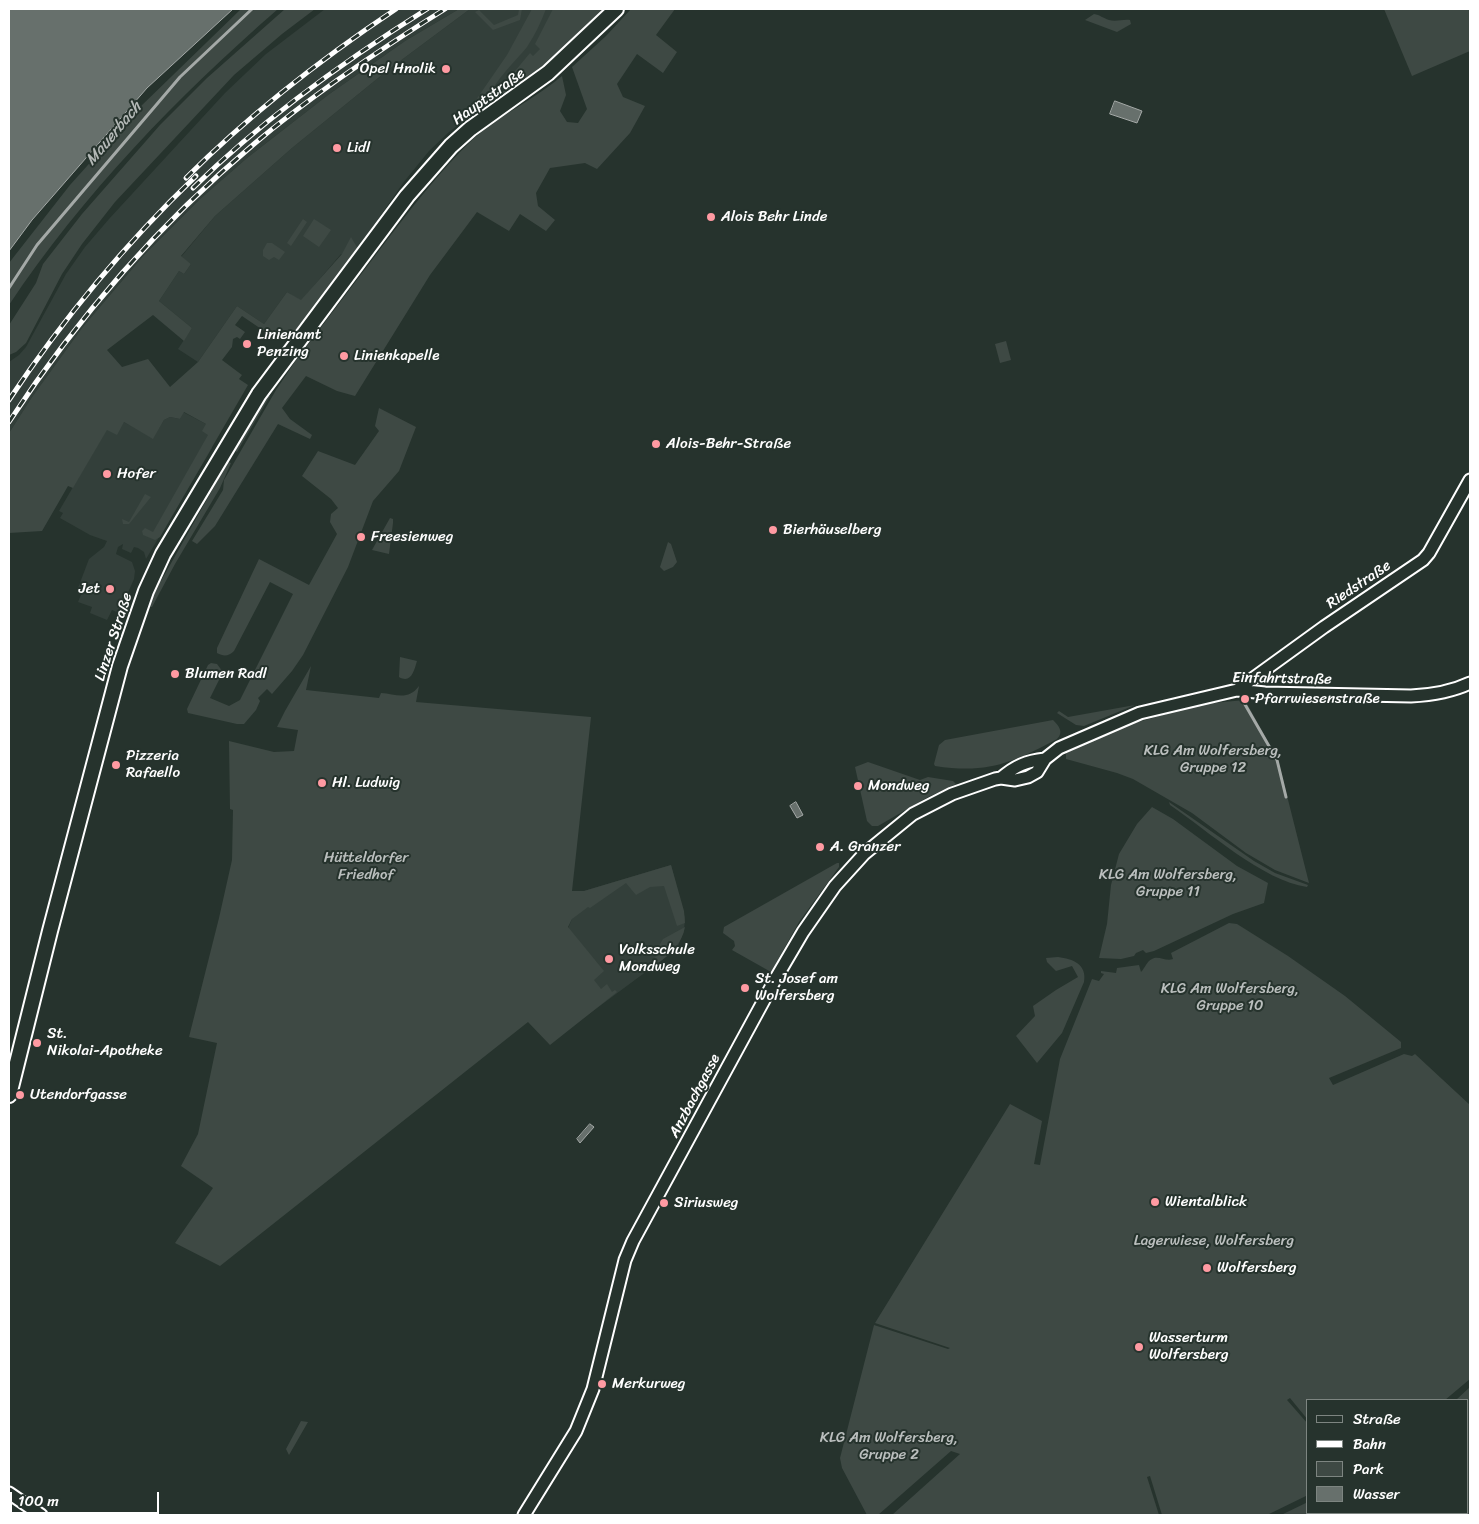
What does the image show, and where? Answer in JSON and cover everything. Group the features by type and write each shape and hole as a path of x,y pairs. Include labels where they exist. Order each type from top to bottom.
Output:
{"main road":[{"name":"Hauptstraße","path":"372,244 408,196 451,146 481,120 548,73 616,9"},
{"name":"Linzer Straße","path":"9,1095 120,666 150,581 177,528 259,394 372,244"}],"street":[{"name":"Riedstraße","path":"1237,690 1424,560 1470,480"},
{"name":"Einfahrtstraße","path":"1045,759 1063,745 1140,713 1237,690 1265,693 1411,696 1454,690 1470,683"},
{"name":"Anzbachgasse","path":"524,1515 576,1431 593,1389 625,1260 633,1241 802,932 830,892 864,854 913,814 952,794 1001,778 1012,768 1024,762 1045,759"},
{"path":"9,1492 41,1515"}],"shaded area":[{"path":"325,9 459,9 405,41 328,95 247,158 200,199 144,255 82,328 32,397 9,433 9,362 26,347 66,274 85,247 225,93 266,54"},
{"path":"470,9 605,9 537,72 470,116 429,151 403,183 350,260 341,254 301,301 287,292 264,324 237,306 198,362 178,349 192,328 159,301 179,271 184,274 191,264 181,257 215,216 292,148 388,70"},
{"path":"183,412 206,424 212,448 146,559 144,552 138,548 134,547 131,553 122,549 123,544 118,547 116,554 132,562 135,571 134,579 119,613 112,610 107,620 90,613 92,607 78,602 83,590 78,588 89,559 104,547 107,541 90,535 60,518 63,513 59,511 107,429 124,422 153,438 164,420 170,417 180,419"},
{"name":"Volksschule Mondweg","path":"671,865 685,918 684,931 678,946 670,954 570,1028 528,1022 584,891"}],"green space":[{"path":"241,9 278,9 240,42 133,148 68,224 9,305 9,263 70,185 139,108"},
{"path":"285,9 315,9 234,75 115,202 82,244 62,274 26,343 16,352 9,355 9,325 36,283 43,264 82,214 160,125 207,78"},
{"path":"459,9 470,9 388,70 292,148 215,216 181,256 191,264 184,274 179,271 159,301 192,328 184,341 153,315 107,350 122,367 148,359 170,387 198,362 237,306 264,324 287,292 301,300 342,254 351,237 358,249 288,341 274,332 270,335 242,316 235,325 245,332 240,339 237,337 233,339 232,347 222,360 242,375 239,379 248,385 160,537 155,540 143,535 142,531 145,528 153,532 208,435 202,431 206,424 184,412 180,419 170,417 164,420 153,439 124,422 117,435 107,430 73,488 68,486 42,531 9,533 9,433 32,397 82,328 144,255 200,199 247,158 328,95 405,41"},
{"path":"519,9 522,9 520,20 493,30 475,12 479,10 494,25 518,15"},
{"path":"532,9 546,9 533,38 493,89 489,103 474,113 469,110 507,55"},
{"path":"553,9 603,9 554,56 499,96 498,92 530,53 533,56 540,49 535,44"},
{"path":"631,9 675,9 656,35 677,52 663,73 637,54 617,84 623,97 645,106 630,133 597,169 585,163 550,168 536,193 538,206 555,220 546,231 520,214 509,231 477,212 430,275 355,396 337,391 306,376 282,408 290,419 312,435 310,439 278,424 215,526 197,544 192,541 223,490 224,480 276,390 294,363 425,192 448,165 482,131 540,93 562,76 566,95 560,111 567,122 578,123 587,109 572,67 606,36"},
{"path":"1384,9 1470,9 1470,51 1412,76"},
{"path":"1094,14 1112,21 1130,20 1131,24 1117,32 1085,20"},
{"path":"303,219 307,222 291,246 287,243"},
{"path":"314,219 331,230 319,247 303,236"},
{"path":"267,243 272,243 285,252 279,260 274,257 269,260 263,256 263,250"},
{"path":"1006,341 1011,360 1000,363 995,344"},
{"path":"252,388 255,390 214,458 212,456"},
{"path":"267,394 270,396 237,452 235,451 247,429 245,428"},
{"path":"379,408 416,427 399,471 373,501 348,567 303,655 272,694 267,689 258,698 260,701 256,710 244,724 188,713 187,709 208,665 211,663 217,664 223,672 210,698 229,706 240,700 293,594 270,582 234,651 226,655 217,653 217,648 259,559 309,585 337,534 330,522 331,514 338,508 331,499 302,476 318,451 355,465 379,431 375,426"},
{"path":"228,462 231,463 220,488 152,607 149,607 159,581 161,581"},
{"path":"145,494 151,497 129,524 123,524 122,519 129,522"},
{"path":"390,518 393,519 393,523 389,554 372,550"},
{"path":"668,542 671,544 677,562 673,567 664,571 660,567"},
{"path":"400,657 417,661 415,669 409,678 403,679 399,677"},
{"name":"Hütteldorfer Friedhof","path":"311,666 306,690 379,698 381,693 402,696 411,694 419,686 416,702 591,717 572,891 584,891 671,865 684,911 685,923 677,926 664,886 650,887 636,895 626,883 590,908 588,907 572,919 568,927 604,971 594,980 601,989 607,984 612,992 615,990 617,992 550,1045 528,1022 220,1266 175,1243 213,1188 181,1166 198,1134 217,1043 189,1037 232,860 233,810 230,809 229,741 274,752 294,751 298,730 277,727"},
{"name":"KLG Am Wolfersberg, Gruppe 12","path":"1245,700 1278,760 1309,883 1275,870 1246,853 1192,813 1133,779 1066,759 1066,753 1131,724 1202,704"},
{"path":"1135,705 1084,726 1076,725 1057,713 1059,711 1068,717"},
{"path":"1053,720 1060,731 1057,739 1013,760 970,769 935,766 934,764 939,745 945,740"},
{"path":"868,762 920,780 928,777 953,781 956,784 928,797 878,826 872,826 867,821 855,767"},
{"path":"1169,802 1254,861 1275,873 1308,885 1307,887 1290,883 1254,865 1170,805"},
{"name":"KLG Am Wolfersberg, Gruppe 11","path":"1152,807 1173,819 1237,866 1268,883 1264,903 1233,914 1154,951 1146,953 1143,950 1134,956 1121,959 1099,958 1107,924 1111,885 1119,854 1137,824"},
{"path":"839,863 839,867 799,922 771,972 732,950 735,946 734,941 723,933 724,927"},
{"path":"1229,923 1237,924 1288,956 1345,996 1401,1042 1401,1048 1329,1078 1333,1085 1404,1054 1412,1056 1415,1054 1470,1105 1470,1379 1446,1399 1306,1399 1306,1418 1290,1398 1287,1400 1306,1422 1306,1496 1267,1515 1162,1515 1150,1476 1147,1477 1159,1515 892,1515 960,1454 951,1451 878,1515 867,1515 842,1468 840,1458 874,1325 948,1349 950,1348 875,1323 1010,1104 1042,1121 1034,1164 1040,1165 1060,1059 1092,979 1099,981 1104,974 1101,971 1116,973 1117,968 1139,965 1141,972 1149,961 1154,958 1173,959 1171,953"},
{"path":"685,927 678,944 657,964 653,959 663,951 659,946 663,939"},
{"path":"1058,957 1069,959 1078,964 1083,971 1084,982 1062,1033 1037,1063 1016,1036 1035,1016 1033,1006 1078,977 1072,966 1056,971 1047,962 1046,958"},
{"path":"1470,1387 1470,1515 1393,1515 1392,1514 1469,1514 1469,1399 1457,1399"},
{"path":"301,1421 308,1422 289,1455 286,1449"},
{"path":"1306,1503 1306,1514 1366,1515 1281,1515"}],"water":[{"path":"9,9 233,9 147,88 32,220 9,251"},
{"path":"1115,101 1142,111 1137,123 1110,114"},
{"path":"796,802 803,815 797,818 790,806"},
{"path":"590,1124 594,1127 580,1143 577,1139"}],"waterway":[{"name":"Mauerbach","path":"9,288 37,245 180,77 252,9"},
{"path":"1243,701 1277,760 1286,797"}],"railway":[{"path":"186,178 235,132 286,89 396,9"},
{"path":"193,188 247,138 305,92 365,49 427,9"},
{"path":"9,422 35,383 91,309 121,274 185,207 254,144 299,108 371,57 445,9"},
{"path":"9,400 51,340 96,283 145,228 196,176"}],"place":[{"name":"Opel Hnolik","path":"446,69"},
{"name":"Lidl","path":"337,148"},
{"name":"Alois Behr Linde","path":"711,217"},
{"name":"Linienamt Penzing","path":"247,344"},
{"name":"Linienkapelle","path":"344,356"},
{"name":"Alois-Behr-Straße","path":"656,444"},
{"name":"Hofer","path":"107,474"},
{"name":"Bierhäuselberg","path":"773,530"},
{"name":"Freesienweg","path":"361,537"},
{"name":"Jet","path":"110,589"},
{"name":"Blumen Radl","path":"175,674"},
{"name":"Pfarrwiesenstraße","path":"1245,699"},
{"name":"Pizzeria Rafaello","path":"116,765"},
{"name":"Hl. Ludwig","path":"322,783"},
{"name":"Mondweg","path":"858,786"},
{"name":"A. Granzer","path":"820,847"},
{"name":"Volksschule Mondweg","path":"609,959"},
{"name":"St. Josef am Wolfersberg","path":"745,988"},
{"name":"St. Nikolai-Apotheke","path":"37,1043"},
{"name":"Utendorfgasse","path":"20,1095"},
{"name":"Wientalblick","path":"1155,1202"},
{"name":"Siriusweg","path":"664,1203"},
{"name":"Wolfersberg","path":"1207,1268"},
{"name":"Wasserturm Wolfersberg","path":"1139,1347"},
{"name":"Merkurweg","path":"602,1384"}],"park label":[{"name":"KLG Am Wolfersberg, Gruppe 10","path":"1230,998"},
{"name":"Lagerwiese, Wolfersberg","path":"1214,1241"},
{"name":"KLG Am Wolfersberg, Gruppe 2","path":"889,1446"}]}
